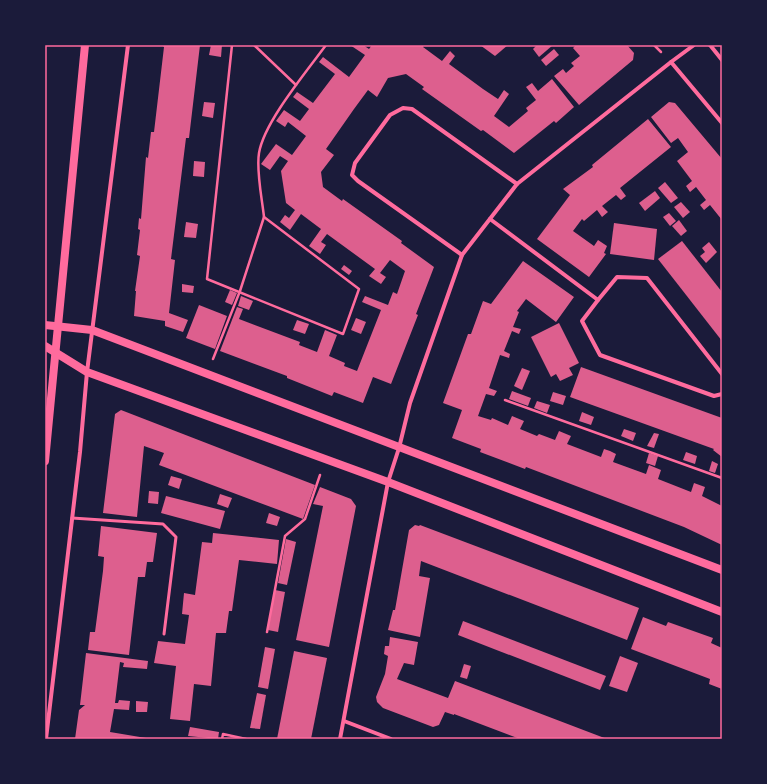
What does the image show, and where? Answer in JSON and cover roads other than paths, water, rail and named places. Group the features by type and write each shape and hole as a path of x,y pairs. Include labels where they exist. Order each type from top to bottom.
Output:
{"main road":[{"path":"45,461 86,45"},
{"path":"45,325 92,330 722,570"},
{"path":"45,346 87,372 388,482 722,612"}],"street":[{"path":"46,739 72,518 87,372 128,45"},
{"path":"340,739 388,482 399,448 410,403 462,255 517,184 694,45"},
{"path":"710,45 722,60"},
{"path":"671,62 722,123"},
{"path":"462,255 358,181 352,174 355,162 390,115 403,108 412,108 517,184"},
{"path":"490,219 598,300"},
{"path":"722,374 647,278 617,277 582,321 600,355 714,396 722,394"},
{"path":"344,721 391,739"}],"lane":[{"path":"72,518 163,524 176,536 164,634"}]}
